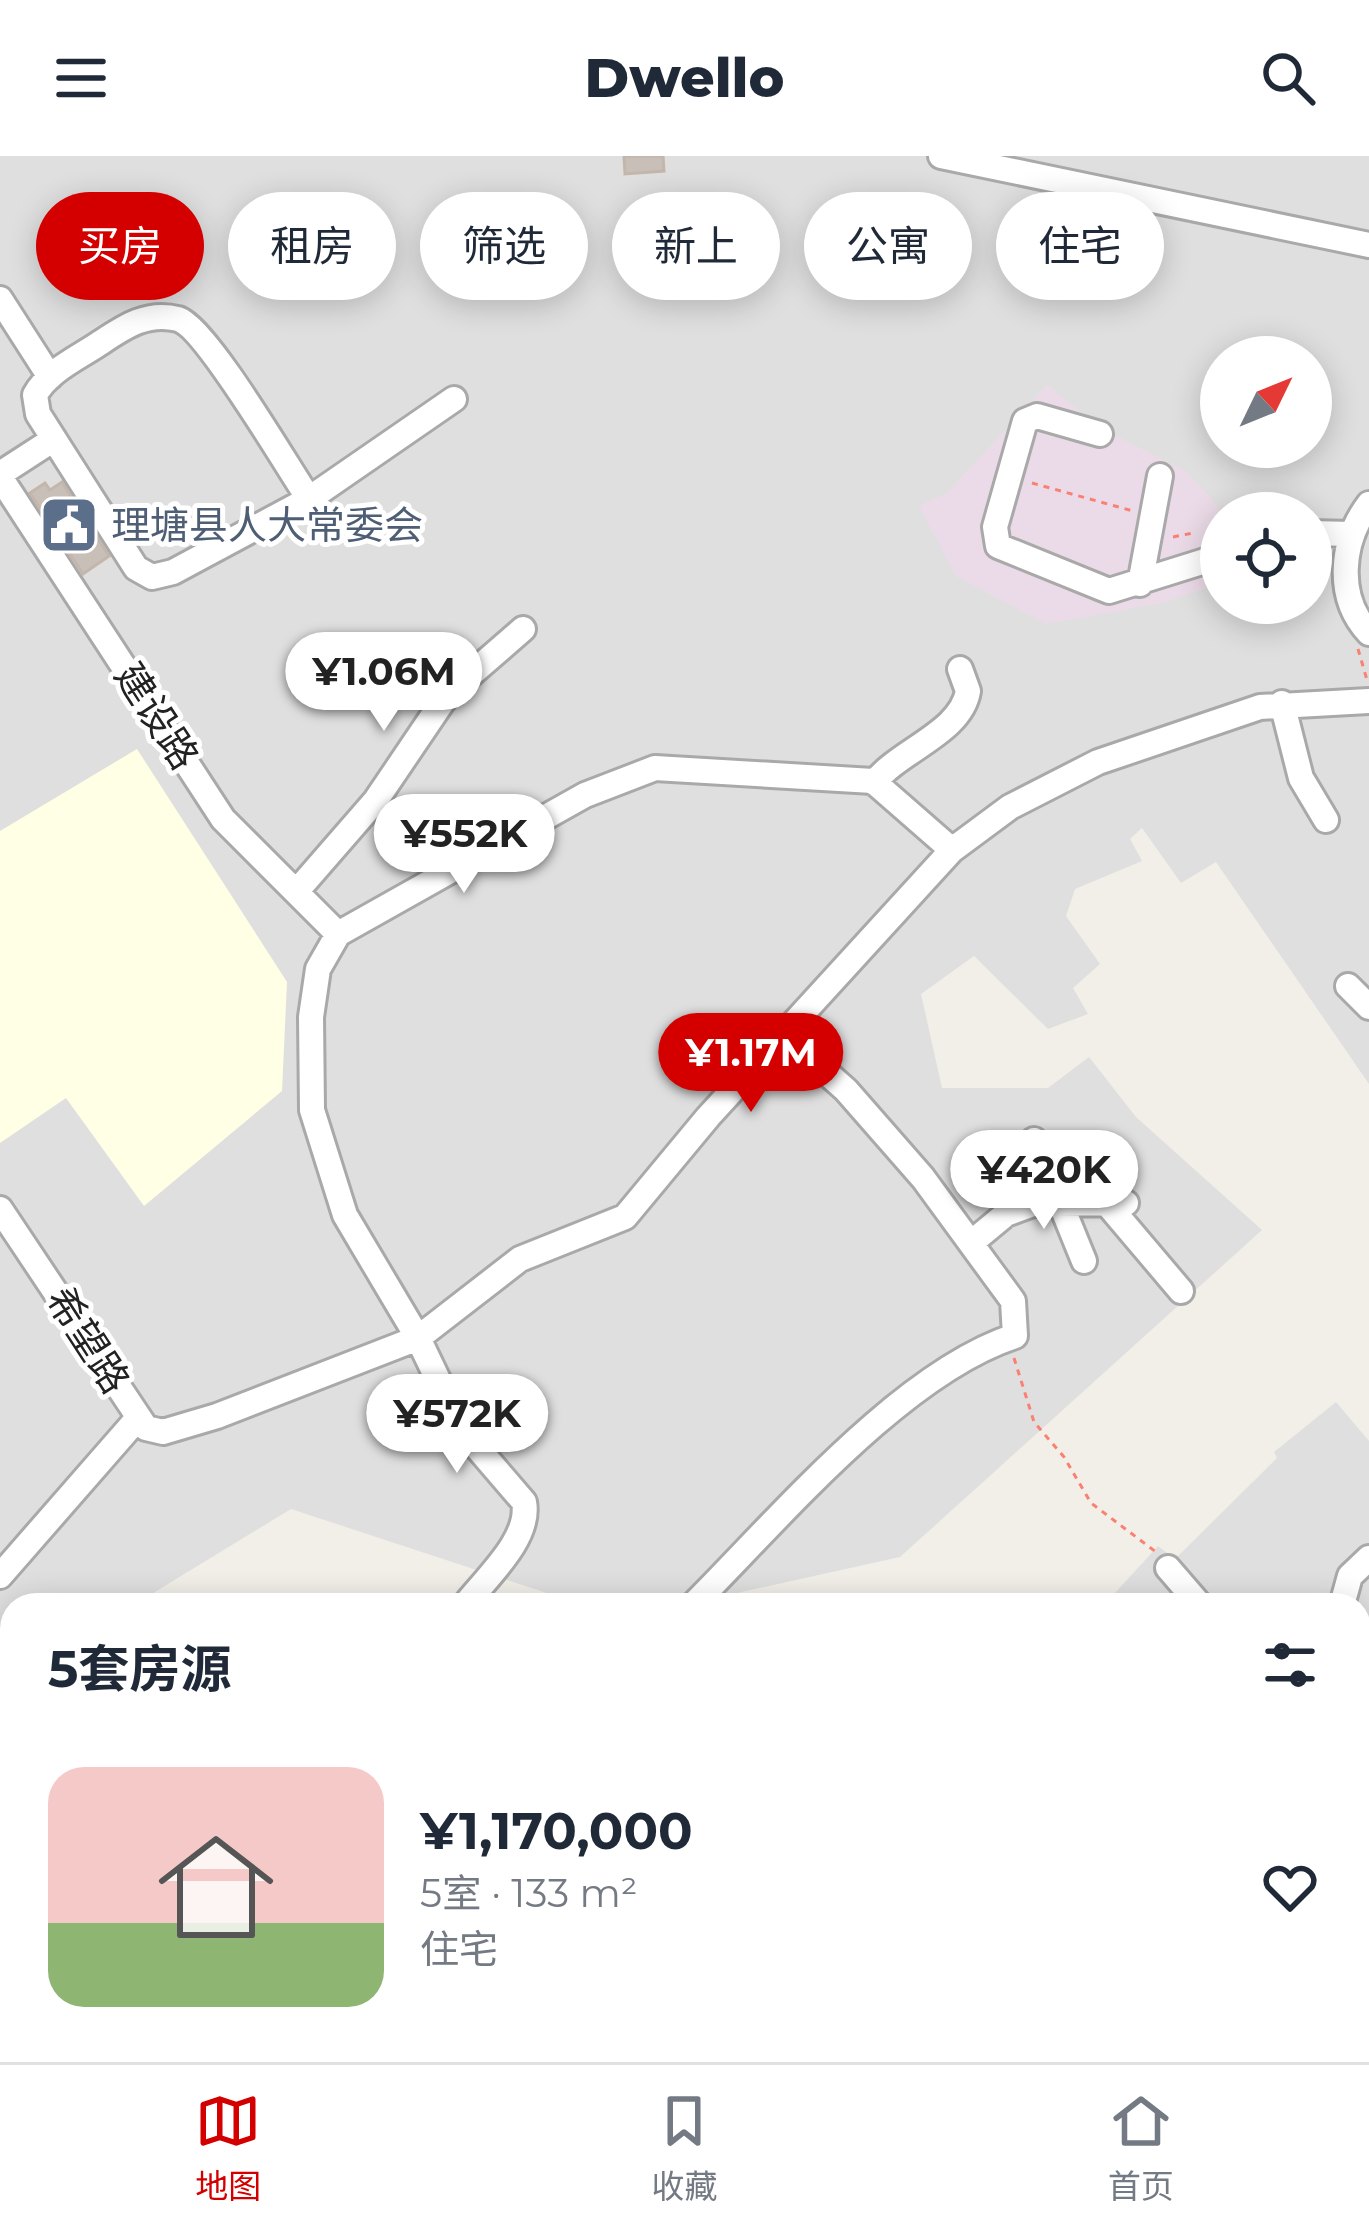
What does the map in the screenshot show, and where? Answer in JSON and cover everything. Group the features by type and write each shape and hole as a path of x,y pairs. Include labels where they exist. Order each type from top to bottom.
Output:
{"street":[{"path":"940,156 1369,245"},
{"path":"0,299 50,377"},
{"path":"309,500 203,338 187,323 138,320 38,388 34,404 54,439 136,568 152,577 173,572 309,500 454,399"},
{"path":"1100,434 1029,418 1021,426 995,527 1003,551 1104,591 1200,563"},
{"path":"0,475 54,439"},
{"name":"建设路","path":"0,475 223,819 338,934"},
{"path":"1140,584 1160,476"},
{"path":"1369,504 1351,534 1349,598 1369,633"},
{"path":"1332,534 1351,534"},
{"path":"296,892 376,800 447,695 523,629"},
{"path":"874,782 890,763 958,715 968,691 960,669"},
{"path":"138,1418 150,1431 163,1432 418,1338 520,1258 626,1216 783,1034 952,850 1010,807 1098,762 1282,703 1369,701"},
{"path":"1282,703 1301,778 1326,820"},
{"path":"474,1593 523,1531 524,1502 462,1430 418,1338 345,1215 312,1110 311,1017 318,969 338,934 585,795 655,768 874,782 952,850"},
{"path":"1348,986 1369,1007"},
{"path":"706,1593 918,1391 971,1354 1015,1336 1013,1300 971,1243 875,1120 783,1034"},
{"path":"1034,1139 1068,1203 1084,1261"},
{"path":"971,1243 1021,1207 1118,1205 1181,1291"},
{"name":"希望路","path":"0,1209 138,1418 0,1576"},
{"path":"1345,1593 1350,1576 1369,1558"},
{"path":"1168,1568 1190,1593"}],"path":[{"path":"1007,477 1152,516"},
{"path":"1015,1336 1014,1355 1034,1422 1064,1457 1091,1503 1149,1545 1168,1568"}],"shaded area":[{"path":"0,156 1369,156 1369,1084 1216,862 1181,883 1142,828 1130,839 1142,861 1075,889 1066,916 1100,964 1073,988 1088,1014 1048,1029 974,956 921,994 942,1088 1048,1088 1089,1057 1136,1117 1262,1230 900,1557 737,1593 546,1593 291,1509 153,1593 0,1593"},
{"path":"1047,385 1100,428 1185,471 1205,492 1200,492 1200,590 1161,603 1046,624 956,576 919,506 947,493"},
{"path":"137,749 287,982 282,1091 144,1206 66,1098 0,1143 0,831"},
{"path":"1336,1402 1369,1441 1369,1593 1115,1593 1158,1546 1175,1559 1277,1458 1274,1452"}],"building":[{"path":"624,156 663,156 664,171 625,174"},
{"name":"理塘县人大常委会","path":"62,482 109,556 83,574 30,493 45,483 50,490"}],"place":[{"name":"理塘县人大常委会","path":"69,525"}]}
